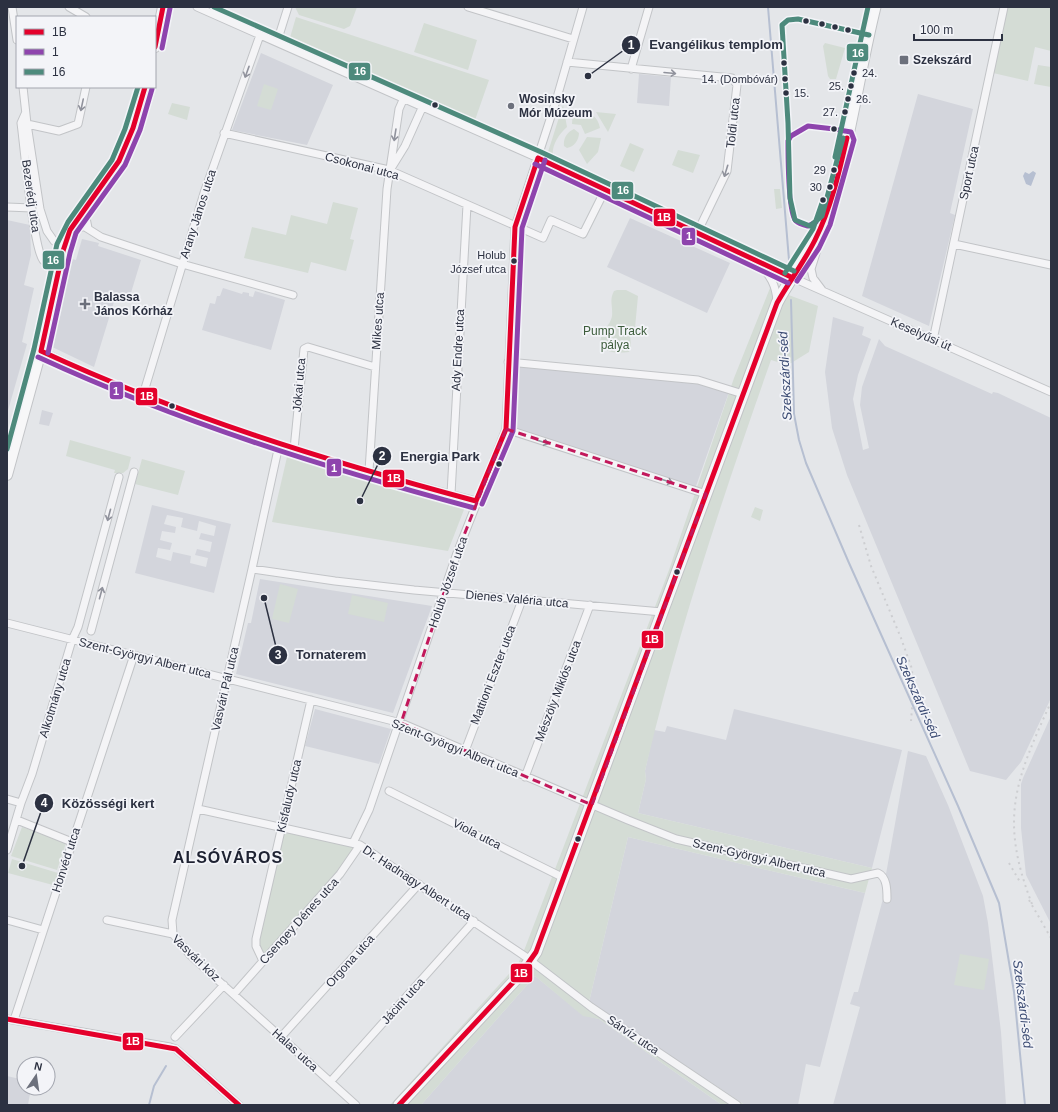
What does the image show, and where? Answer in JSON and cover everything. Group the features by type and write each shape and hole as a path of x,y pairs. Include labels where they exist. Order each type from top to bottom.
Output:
{"main road":[{"path":"399,1105 531,961 547,924 592,805 662,612 778,303 791,277 813,244 823,223 844,153 876,7"}],"street":[{"path":"12,7 16,33"},
{"path":"69,7 84,16"},
{"path":"156,42 163,7"},
{"name":"Keselyűsi út","path":"197,7 403,100 538,158 791,277 1051,392"},
{"path":"277,42 288,7"},
{"path":"468,7 573,40"},
{"name":"Holub József utca","path":"400,723 476,501 506,430 515,227 538,158 583,7"},
{"path":"631,69 650,7"},
{"name":"Sport utca","path":"933,340 1004,7"},
{"name":"Arany János utca","path":"143,395 182,264 224,134 260,35"},
{"name":"Toldi utca","path":"567,62 732,78 737,85 727,171 697,233"},
{"name":"Bezerédj utca","path":"23,88 25,113 40,209 47,231 54,241 64,246"},
{"path":"27,124 59,131 78,124 86,88"},
{"path":"7,475 41,351 64,246 70,230 119,161 133,128 144,88"},
{"name":"Mikes utca","path":"369,471 375,367 390,170 399,109 403,100"},
{"name":"Mikes utca","path":"390,170 405,146 422,108"},
{"name":"Bezerédj utca","path":"25,113 21,123 32,208 42,259 50,265 60,265"},
{"name":"Csokonai utca","path":"224,134 390,170 515,227 543,238 551,220 584,234 605,190"},
{"name":"Ady Endre utca","path":"450,494 468,205"},
{"path":"7,207 32,208"},
{"path":"86,208 88,228"},
{"path":"822,291 813,278 812,269 821,240 823,223"},
{"path":"70,230 76,227 88,228 101,236 182,264 293,295"},
{"path":"954,244 1051,265"},
{"path":"756,260 772,280 776,288 778,303"},
{"name":"Jókai utca","path":"294,449 304,349 308,347 375,367"},
{"path":"41,351 143,395 279,445 476,501"},
{"path":"508,362 698,380 743,394"},
{"path":"506,430 706,494"},
{"name":"Vasvári Pál utca","path":"172,934 172,920 228,679 279,445"},
{"path":"91,631 134,472"},
{"name":"Alkotmány utca","path":"17,820 20,803 32,774 72,640 78,627 119,477"},
{"name":"Dienes Valéria utca","path":"252,569 335,581 445,593 662,612"},
{"name":"Mattioni Eszter utca","path":"465,751 522,600"},
{"name":"Mészöly Miklós utca","path":"525,777 590,605"},
{"name":"Szent-Györgyi Albert utca","path":"7,623 400,723 525,777 676,839 851,879 873,873 880,874 885,881 887,899"},
{"name":"Honvéd utca","path":"10,1020 43,930 134,655"},
{"name":"Kisfaludy utca","path":"263,961 256,946 256,939 311,700"},
{"name":"Csengey Dénes utca","path":"234,994 340,874 357,844 400,723"},
{"name":"Viola utca","path":"389,791 564,878"},
{"path":"7,799 20,803"},
{"name":"Dr. Hadnagy Albert utca","path":"198,810 281,829 357,844 419,884 531,961"},
{"path":"7,850 17,820 72,842"},
{"name":"Orgona utca","path":"281,1037 419,884"},
{"path":"7,920 43,930"},
{"name":"Vasvári köz","path":"107,920 172,934 190,955 234,994"},
{"name":"Jácint utca","path":"331,1081 474,921"},
{"name":"Sárvíz utca","path":"531,961 591,1007 737,1105"},
{"path":"175,1037 224,985"},
{"name":"Halas utca","path":"234,994 356,1105"},
{"path":"10,1020 176,1049 239,1105"}],"highlighted area":[{"path":"506,429 706,494 592,805 401,723 457,553"}],"shaded area":[{"path":"261,53 333,85 307,145 232,130"},
{"path":"639,74 671,77 669,106 637,103"},
{"path":"918,94 973,109 950,213 955,215 929,326 862,296"},
{"path":"630,218 730,263 707,313 607,267"},
{"path":"7,220 30,225 31,255 24,285 34,288 22,342 27,344 7,414"},
{"name":"Balassa János Kórház","path":"82,239 99,243 98,246 141,260 130,296 116,295 94,367 48,345 68,258 76,260"},
{"path":"223,288 242,294 243,292 249,293 249,296 253,297 255,291 285,300 271,350 202,330 210,303 215,304 217,296 220,296"},
{"path":"833,317 864,327 862,335 871,339 858,375 853,399 863,450 869,448 860,405 862,387 879,339 885,346 992,394 993,392 998,393 1051,418 1051,698 1021,762 1006,780 970,771 847,475 832,428 825,372"},
{"path":"513,365 700,383 729,392 695,489 511,428"},
{"path":"42,410 53,413 49,426 39,424"},
{"path":"152,505 231,524 214,593 135,573","holes":["167,515 183,518 181,527 197,531 199,521 216,526 214,536 201,533 199,539 212,542 210,552 197,549 195,555 208,558 206,567 190,563 191,556 173,552 171,561 156,557 158,548 170,550 172,543 160,540 162,531 175,533 176,527 164,524"]},
{"path":"260,579 432,606 393,713 236,674 248,623 251,623"},
{"path":"315,709 391,729 379,764 305,746"},
{"path":"734,709 902,750 872,868 638,813 646,779 645,771 654,730 665,732 667,726 726,740"},
{"path":"1051,716 1051,924 1026,875 1021,828 1021,784"},
{"path":"908,751 926,756 948,805 983,896 988,923 1001,1032 1006,1105 833,1105 860,1007 850,1004 854,992 858,992 888,880 886,874"},
{"path":"628,837 865,893 820,1067 806,1064 798,1105 745,1105 589,1002"},
{"path":"535,976 583,1015 599,1019 722,1105 421,1105"},
{"path":"7,1076 16,1078 16,1096 30,1096 28,1105 7,1105"}],"green space":[{"path":"295,7 357,7 350,26 344,29 299,15"},
{"path":"1008,7 1051,7 1051,51 1035,47 1028,81 993,73"},
{"path":"296,17 489,80 474,123 289,41"},
{"path":"424,23 477,40 468,70 414,52"},
{"path":"825,43 845,48 836,79 830,79 828,76 823,46"},
{"path":"1038,65 1051,67 1051,87 1034,84"},
{"path":"264,84 278,89 271,110 257,106"},
{"path":"172,103 190,107 187,120 168,114"},
{"path":"563,105 567,127 554,145 553,158 591,176 590,178 549,159 547,155"},
{"path":"577,109 592,114 597,120 600,128 585,134 581,125 572,124 573,111"},
{"path":"596,112 616,114 608,132"},
{"path":"574,129 579,133 578,138 574,145 567,148 564,146 565,138 569,132"},
{"path":"587,137 601,138 598,152 587,164 579,150"},
{"path":"630,143 644,149 634,172 620,166"},
{"path":"678,150 700,155 693,173 672,165"},
{"path":"774,189 780,189 782,208 776,209"},
{"path":"333,202 358,208 350,239 354,240 346,271 311,262 308,273 244,258 252,227 286,235 291,215 327,224"},
{"path":"770,288 818,306 809,352 788,365 771,360 702,564 687,615 645,771 646,779 638,813 872,868 865,893 628,837 589,1002 745,1105 722,1105 599,1019 583,1016 535,976 421,1105 390,1105 518,964 669,570 734,378"},
{"name":"Pump Track pálya","path":"626,290 638,296 635,328 630,334 631,347 629,352 617,353 609,351 600,344 602,335 611,320 612,297 614,291"},
{"path":"70,440 131,457 128,469 123,473 114,473 115,470 66,456"},
{"path":"287,457 465,507 448,551 272,522"},
{"path":"142,459 185,471 178,495 135,484"},
{"path":"755,507 763,510 760,521 751,517"},
{"path":"280,584 298,589 289,623 272,619"},
{"path":"352,595 388,603 384,622 348,614"},
{"path":"22,827 66,843 57,870 11,856"},
{"path":"288,833 354,847 345,863 264,958 258,944 283,835"},
{"path":"12,859 58,873 53,885 8,873"},
{"path":"960,954 989,959 984,990 954,985"}],"water":[{"path":"1033,171 1036,173 1031,186 1026,184 1023,176 1025,172 1029,174"}],"waterway":[{"name":"Szekszárdi-séd","path":"768,7 789,260"},
{"name":"Szekszárdi-séd","path":"791,300 794,414 799,440 806,463 849,563 958,806 999,903 1014,992 1025,1105"},
{"path":"149,1105 154,1086 166,1066"}],"railway":[{"path":"859,525 871,566 901,638 912,669 913,696 911,721"},
{"path":"1032,904 1022,874 1016,848 1014,824 1016,801 1020,778 1028,755 1051,702"},
{"path":"1009,863 1020,882"},
{"path":"1029,900 1051,938"}],"transit line":[{"name":"1B","path":"156,42 163,7"},
{"name":"16","path":"214,7 541,152 794,271"},
{"name":"16","path":"835,157 868,7"},
{"name":"1","path":"162,48 170,8"},
{"name":"16","path":"843,138 822,216 810,226 795,220 790,198 788,123 782,25 788,20 798,19 869,35"},
{"name":"16","path":"7,449 34,349 57,244 68,222 112,160 125,129 138,88"},
{"name":"1B","path":"41,351 63,251 70,230 119,161 133,128 145,88"},
{"name":"1","path":"48,353 70,253 76,233 125,165 140,130 152,89"},
{"name":"1","path":"816,222 808,226 800,224 793,216 789,183 788,141 791,136 808,126 834,129"},
{"name":"1","path":"797,281 819,248 830,225 854,140 851,132 839,130"},
{"name":"1B","path":"399,1105 519,976 536,952 777,303 811,248 826,215 838,177 847,138"},
{"name":"1B","path":"538,158 791,277"},
{"name":"1B","path":"476,501 506,429 515,227 538,158"},
{"name":"1","path":"482,504 513,431 522,228 545,160"},
{"name":"1","path":"535,164 788,283"},
{"name":"16","path":"785,273 813,229 823,200"},
{"name":"1B","path":"41,351 147,396 255,435 365,470 476,501"},
{"name":"1","path":"38,357 91,381 199,423 253,442 363,477 474,508"},
{"name":"1B","path":"7,1019 176,1049 239,1105"}],"place":[{"name":"Szekszárd","path":"904,60"},
{"name":"24.","path":"854,73"},
{"name":"Evangélikus templom","path":"588,76"},
{"name":"14. (Dombóvár)","path":"785,79"},
{"name":"25.","path":"851,86"},
{"name":"15.","path":"786,93"},
{"name":"26.","path":"848,99"},
{"name":"Wosinsky Mór Múzeum","path":"511,106"},
{"name":"27.","path":"845,112"},
{"name":"29","path":"834,170"},
{"name":"30","path":"830,187"},
{"name":"Holub József utca","path":"514,261"},
{"name":"Balassa János Kórház","path":"85,304"},
{"name":"Energia Park","path":"360,501"},
{"name":"Tornaterem","path":"264,598"},
{"name":"Közösségi kert","path":"22,866"}],"district":[{"name":"ALSÓVÁROS","path":"228,857"}]}
